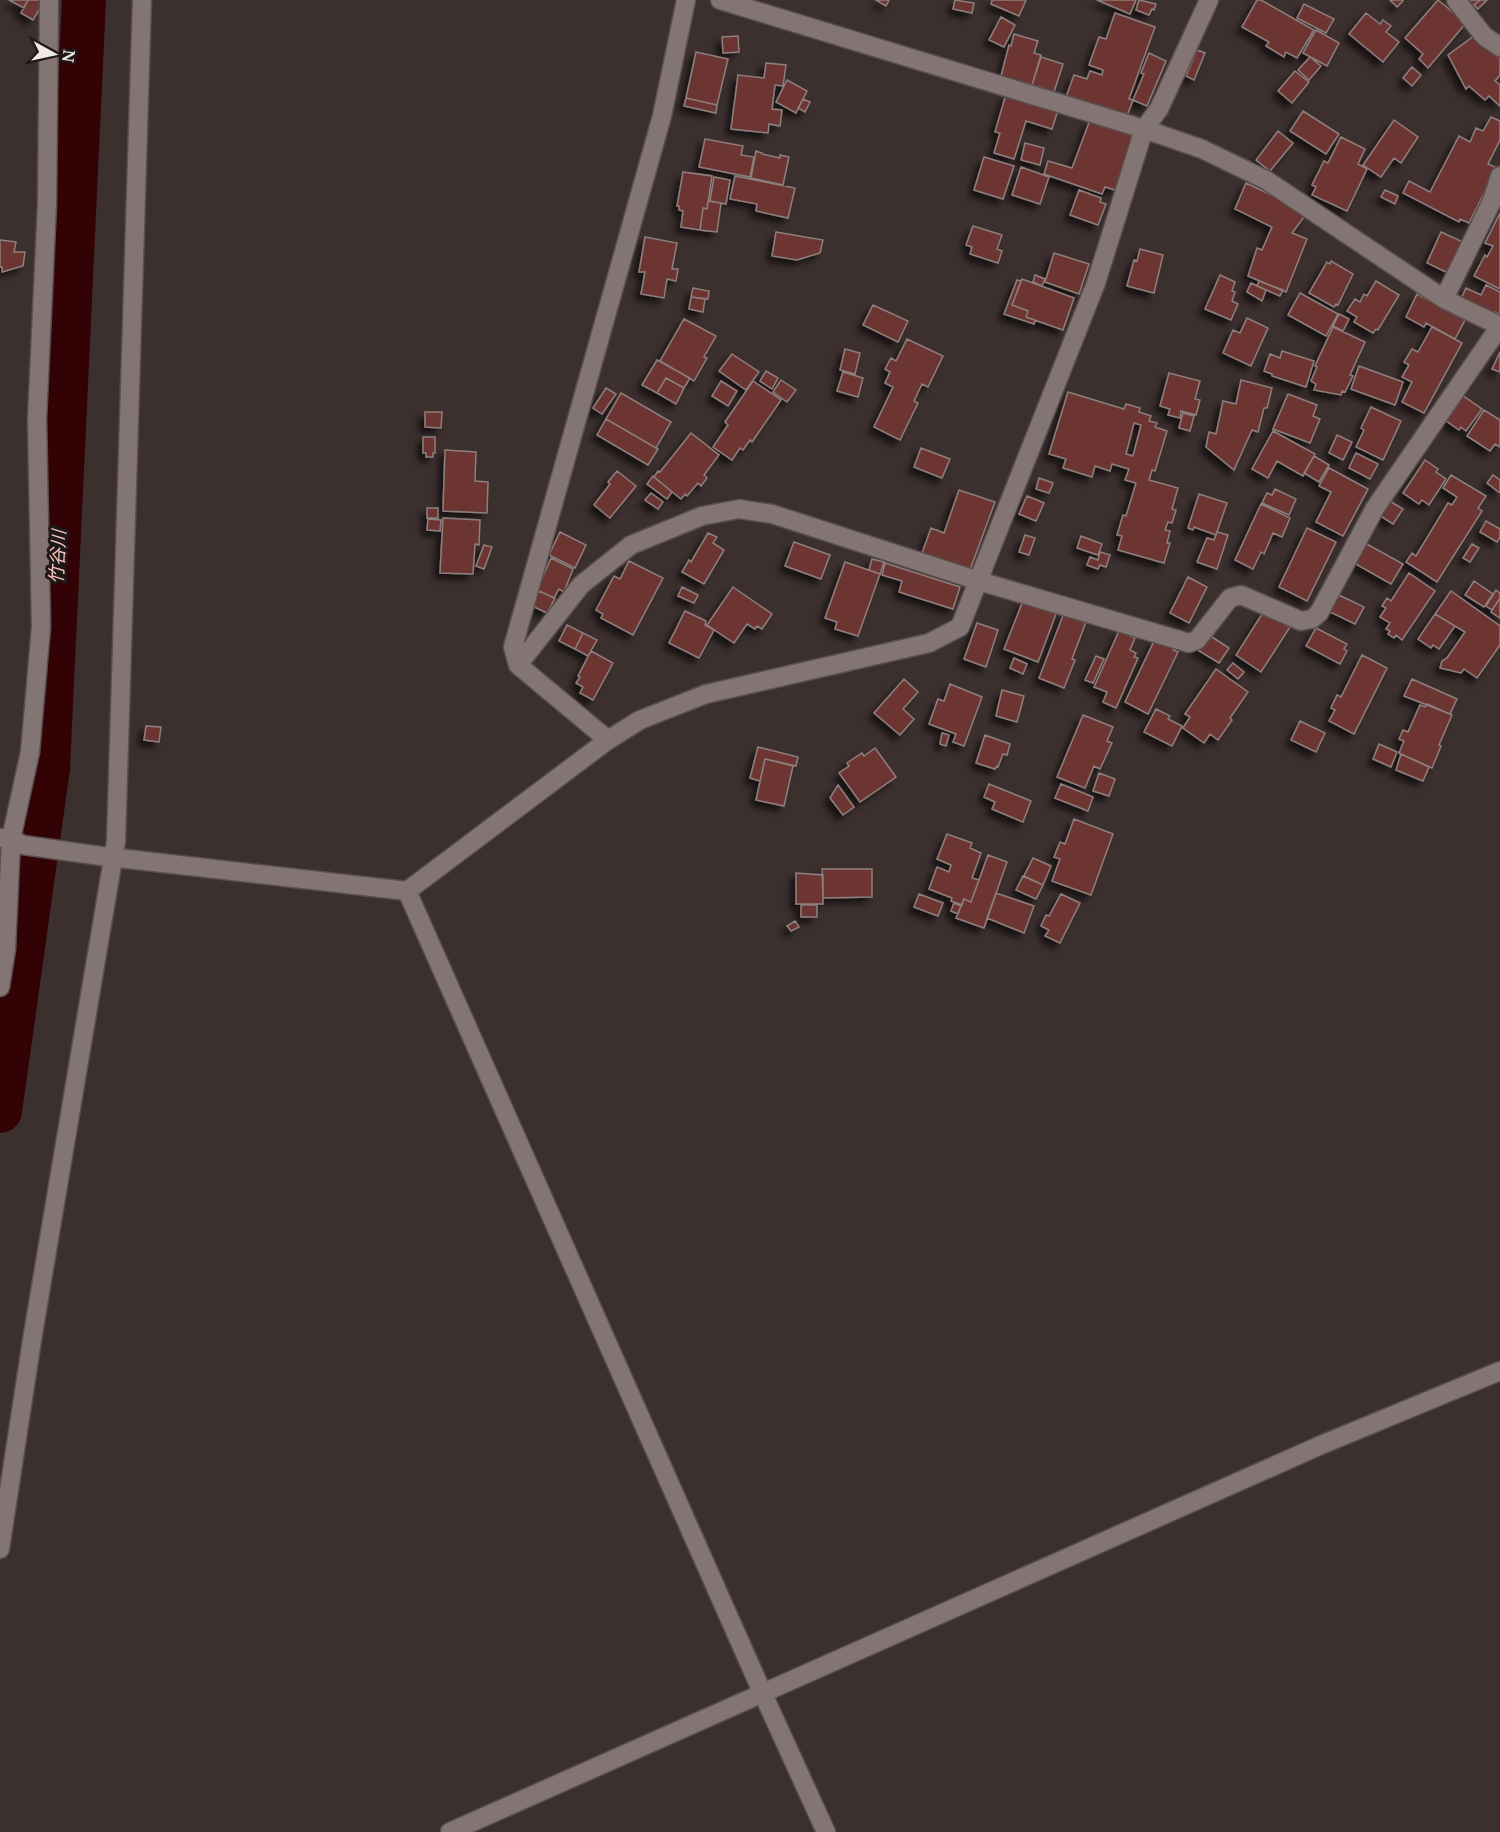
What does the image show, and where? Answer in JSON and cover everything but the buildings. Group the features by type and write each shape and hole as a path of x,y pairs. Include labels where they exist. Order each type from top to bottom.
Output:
{"street":[{"path":"0,987 6,949 11,840 30,752 41,627 37,419 47,204 49,0"},
{"path":"0,1548 107,856 141,0"},
{"path":"608,740 518,665 513,647 662,116 686,0"},
{"path":"518,665 581,585 631,545 702,516 740,509 772,514 979,581 1189,643 1197,640 1230,598 1241,595 1301,621 1312,619 1319,613 1375,508 1500,326 1443,298 1266,180 1202,149 1144,129 720,0"},
{"path":"11,840 107,856 407,891 608,740 640,720 706,694 929,643 960,627 1096,283 1144,129 1159,109 1209,0"},
{"path":"1455,0 1484,36 1500,47"},
{"path":"1443,298 1492,201 1500,176"},
{"path":"407,891 826,1832"},
{"path":"450,1832 563,1784 674,1731 763,1694 1321,1445 1500,1371"}],"waterway":[{"name":"竹谷川","path":"0,1111 48,768 84,0"}]}
